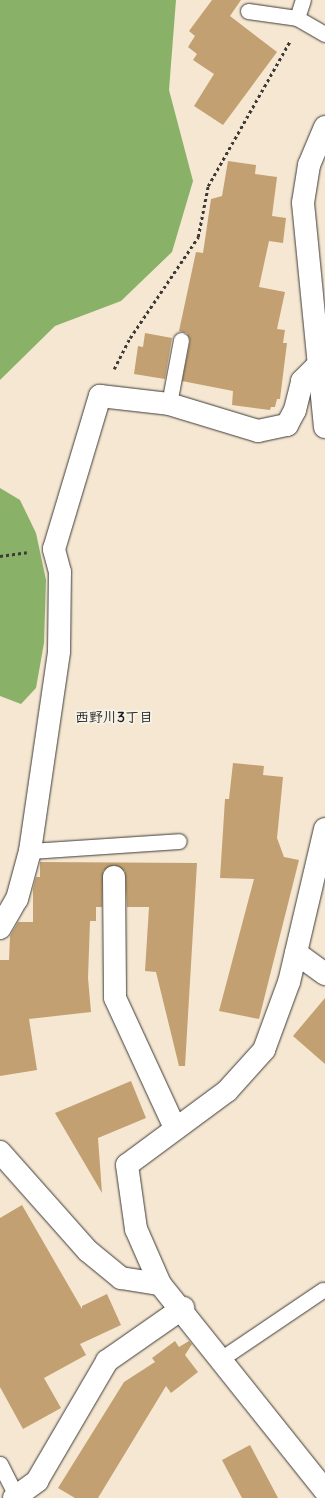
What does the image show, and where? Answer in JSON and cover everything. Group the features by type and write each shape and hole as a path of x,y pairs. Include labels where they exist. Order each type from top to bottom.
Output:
{"street":[{"path":"325,127 309,165 303,203 325,427"},
{"path":"0,928 17,899 30,851 59,651 60,572 54,548 100,396 169,404 258,431 287,425 295,410 302,381 318,365"},
{"path":"325,829 296,953 264,1050 227,1091 127,1165 136,1228 160,1284 183,1308 325,1491"},
{"path":"114,877 116,998 175,1128"},
{"path":"296,953 325,974"},
{"path":"3,1159 88,1251 121,1278 160,1284"},
{"path":"15,1497 37,1481 107,1361 183,1308"}],"lane":[{"path":"296,18 303,0"},
{"path":"248,11 296,18 325,34"},
{"path":"169,404 181,340"},
{"path":"30,851 179,841"},
{"path":"222,1358 323,1290"},
{"path":"0,1464 15,1497"}],"path":[{"path":"100,396 130,338 198,237 208,186 288,46 296,18"}],"green space":[{"path":"0,0 176,0 169,90 193,181 172,252 121,301 55,326 0,380"},
{"path":"0,488 20,500 36,533 46,580 44,643 36,688 21,704 0,696"}],"building":[{"path":"212,0 241,0 230,16 277,52 223,125 194,106 214,74 193,60 197,54 188,47 195,36 189,31"},
{"path":"228,161 256,165 255,174 277,177 272,216 286,218 283,243 269,241 259,287 285,292 277,329 285,330 283,343 287,343 280,399 277,399 275,407 271,407 270,410 232,405 233,391 182,381 190,341 187,333 179,331 196,252 203,253 211,199 222,196"},
{"path":"145,333 172,338 165,379 134,374 138,346 143,347"},
{"path":"233,763 264,766 263,775 283,777 277,838 284,857 299,860 259,1019 219,1011 254,879 220,878 225,799 229,799"},
{"path":"40,862 197,863 185,1066 179,1066 156,972 145,971 149,907 127,907 125,871 114,865 103,871 102,907 96,907 96,921 90,921 88,978 91,1012 29,1019 37,1070 0,1076 0,960 9,960 10,936 18,922 33,922 33,889 36,877 40,877"},
{"path":"325,998 325,1064 293,1036"},
{"path":"131,1081 146,1118 98,1138 102,1193 55,1113"},
{"path":"22,1205 82,1309 82,1306 107,1294 121,1325 80,1344 86,1355 44,1378 61,1408 23,1429 0,1387 0,1218"},
{"path":"175,1341 179,1347 189,1341 192,1344 185,1355 198,1372 171,1393 166,1386 98,1498 75,1498 58,1488 124,1382 155,1362 152,1358"},
{"path":"250,1445 278,1498 242,1498 222,1460"}],"district":[{"name":"西野川3丁目","path":"114,717"}]}
